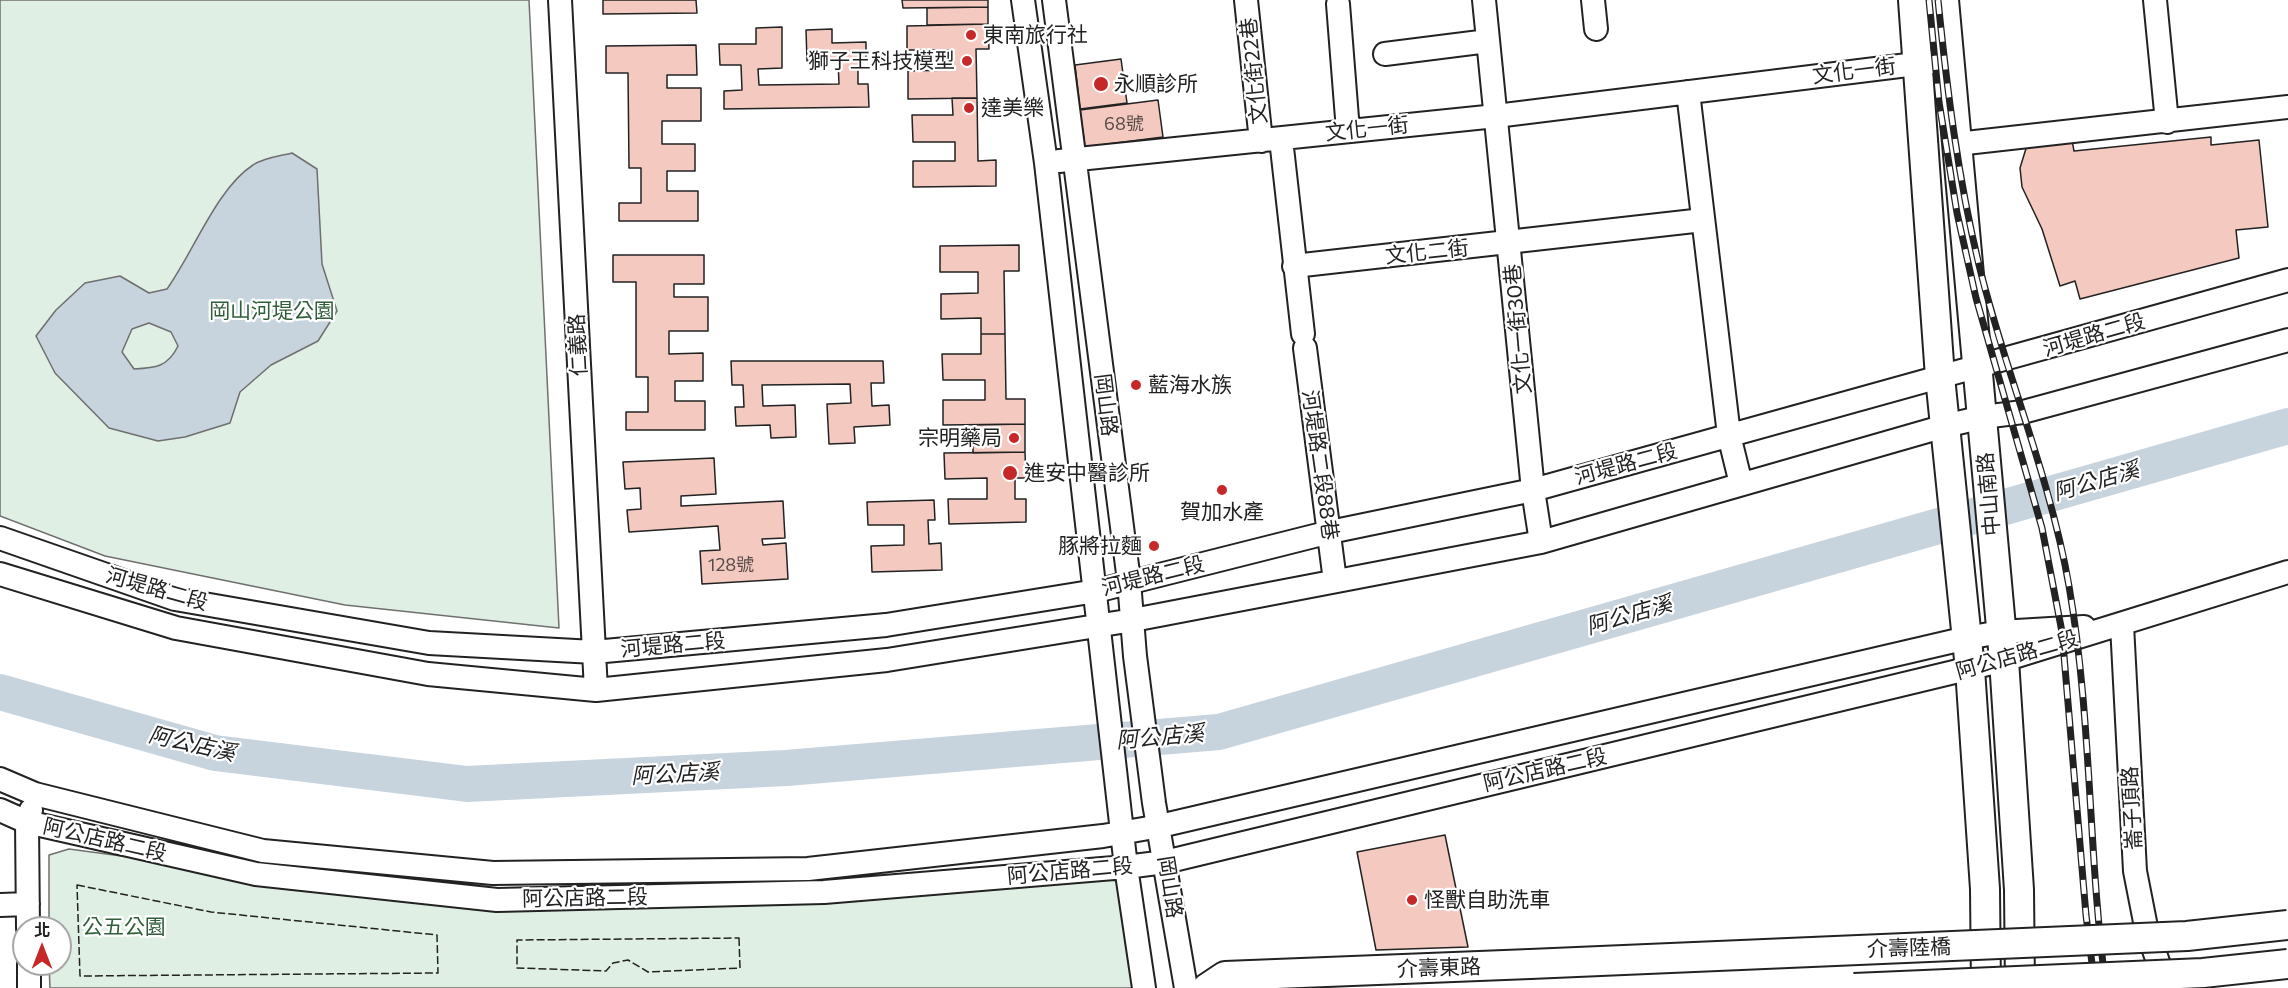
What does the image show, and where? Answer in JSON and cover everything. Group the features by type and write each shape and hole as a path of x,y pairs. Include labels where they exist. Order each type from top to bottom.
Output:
{"main road":[{"name":"中山南路","path":"1912,0 1940,377 1970,669 1985,889 1986,988"},
{"name":"中山南路","path":"1944,0 2004,660 2019,890 2020,988"},
{"name":"介壽陸橋","path":"1530,964 2187,936 2288,925"},
{"name":"介壽東路","path":"1207,988 1225,976 1530,964"},
{"name":"介壽陸橋","path":"1854,988 2203,973 2288,964"}],"street":[{"name":"仁義路","path":"560,0 596,690"},
{"name":"岡山路","path":"1023,0 1046,163 1126,867 1144,988"},
{"name":"岡山路","path":"1054,0 1129,581 1135,656 1154,803 1160,826 1186,988"},
{"name":"文化街22巷","path":"1246,0 1294,266"},
{"name":"文化一街30巷","path":"1484,0 1533,490 1541,542"},
{"path":"1593,0 1596,29"},
{"path":"2155,0 2167,122"},
{"path":"1338,4 1348,131"},
{"path":"1385,54 1488,41"},
{"name":"文化一街","path":"1046,163 1496,116 1948,60"},
{"path":"1688,92 1729,435 1741,484"},
{"path":"1957,144 2288,107"},
{"name":"文化二街","path":"1294,266 1704,220"},
{"name":"河堤路二段88巷","path":"1294,266 1335,581"},
{"name":"河堤路二段","path":"0,538 175,599 429,643 594,652 886,625 1096,591 1330,532 1533,490 2288,280"},
{"name":"河堤路二段","path":"0,574 177,628 428,674 596,690 886,660 1133,620 1541,542 1741,484 1946,439 1983,417 2023,412 2288,340"},
{"name":"阿公店路二段","path":"1,811 27,822 256,874 497,900 824,892 1126,867 1165,861 1970,669 2122,625 2288,572"},
{"name":"阿公店路二段","path":"0,779 35,794 263,851 493,873 807,869 1123,833 1967,632 2000,626 2122,625"},
{"name":"崙子頂路","path":"2122,625 2135,871 2146,927 2166,988"},
{"path":"28,916 27,822 35,794"},
{"path":"0,905 28,904"}],"green space":[{"name":"岡山河堤公園","path":"0,0 529,0 559,628 345,605 105,556 0,516"},
{"name":"公五公園","path":"69,849 256,874 497,900 1126,867 1144,988 50,988 50,976 72,976 72,916 49,916 49,855"}],"shaded area":[{"path":"292,153 317,169 322,264 337,311 318,341 271,365 240,392 230,423 185,437 158,441 109,428 55,373 36,336 56,310 85,283 120,276 149,293 167,289 206,222 240,175 257,163","holes":["149,323 171,332 178,346 170,358 160,365 134,369 122,352 132,329"]}],"building":[{"path":"603,0 696,0 697,13 603,14"},
{"path":"902,0 988,0 988,7 903,8"},
{"path":"988,7 988,24 927,25 927,8"},
{"path":"988,24 989,49 976,49 977,98 908,99 908,71 950,70 950,50 907,50 907,26"},
{"path":"782,27 782,68 758,69 759,85 839,84 838,61 807,61 806,30 832,29 832,43 866,42 866,61 858,61 858,84 868,84 869,107 724,109 724,91 742,90 741,65 720,65 719,44 756,44 756,28"},
{"path":"696,45 697,75 667,75 667,88 701,88 701,121 662,121 662,144 695,144 695,171 667,171 667,191 698,191 698,221 619,221 619,203 641,203 641,168 629,168 628,73 606,73 606,46"},
{"name":"永順診所","path":"1121,59 1127,103 1080,109 1075,65"},
{"path":"952,98 977,98 978,161 996,160 996,186 913,187 913,161 955,161 955,142 913,142 912,115 953,115"},
{"path":"1158,100 1163,137 1085,147 1080,110"},
{"path":"2211,137 2211,145 2259,140 2268,227 2236,230 2239,258 2080,299 2075,281 2060,286 2042,229 2022,187 2020,168 2028,142 2072,140 2074,151"},
{"path":"1019,245 1019,271 1004,271 1005,334 981,334 981,318 941,319 941,294 978,293 978,272 940,272 940,246"},
{"path":"613,255 704,255 704,284 674,284 674,297 708,297 708,331 669,331 669,354 703,353 703,381 675,381 675,401 705,401 705,430 626,430 626,412 648,412 648,377 636,377 636,282 613,282"},
{"path":"981,334 1005,334 1006,399 1025,399 1025,424 943,425 943,400 985,400 985,380 943,380 942,354 981,354"},
{"path":"731,361 883,361 884,383 871,383 872,406 889,405 890,425 854,427 855,443 829,444 827,404 851,403 850,384 762,385 763,406 795,405 796,437 771,438 770,425 736,426 735,407 744,407 743,385 732,385"},
{"path":"1025,424 1025,452 973,453 973,425"},
{"path":"1025,452 1026,478 1015,478 1015,499 1026,499 1026,522 949,524 948,499 987,499 987,478 945,479 944,453"},
{"path":"714,458 716,494 681,496 681,506 783,501 785,538 762,539 763,545 786,543 788,579 702,584 700,551 720,550 718,526 629,532 627,510 641,509 640,488 625,489 623,462"},
{"path":"934,500 935,520 928,520 929,544 941,543 942,570 872,572 871,546 904,545 904,525 868,525 867,502"},
{"name":"怪獸自助洗車","path":"1445,835 1468,947 1376,950 1357,852"}],"waterway":[{"name":"阿公店溪","path":"0,692 215,753 467,784 786,768 1219,732 2288,426"}],"railway":[{"path":"1929,0 1939,102 1957,213 1976,298 2042,528 2062,632 2086,915 2095,988"},
{"path":"1938,0 1954,133 1979,265 2001,345 2051,504 2069,586 2082,686 2096,888 2106,988"}],"fence":[{"path":"77,885 211,912 437,935 438,973 80,976 77,885"},
{"path":"739,938 740,968 648,972 628,960 613,963 606,971 517,968 517,940 739,938"}],"place":[{"name":"東南旅行社","path":"971,35"},
{"name":"獅子王科技模型","path":"967,61"},
{"name":"永順診所","path":"1101,84"},
{"name":"達美樂","path":"969,108"},
{"name":"藍海水族","path":"1136,385"},
{"name":"宗明藥局","path":"1014,438"},
{"name":"進安中醫診所","path":"1010,473"},
{"name":"賀加水產","path":"1222,490"},
{"name":"豚將拉麵","path":"1154,546"},
{"name":"怪獸自助洗車","path":"1412,900"}]}
